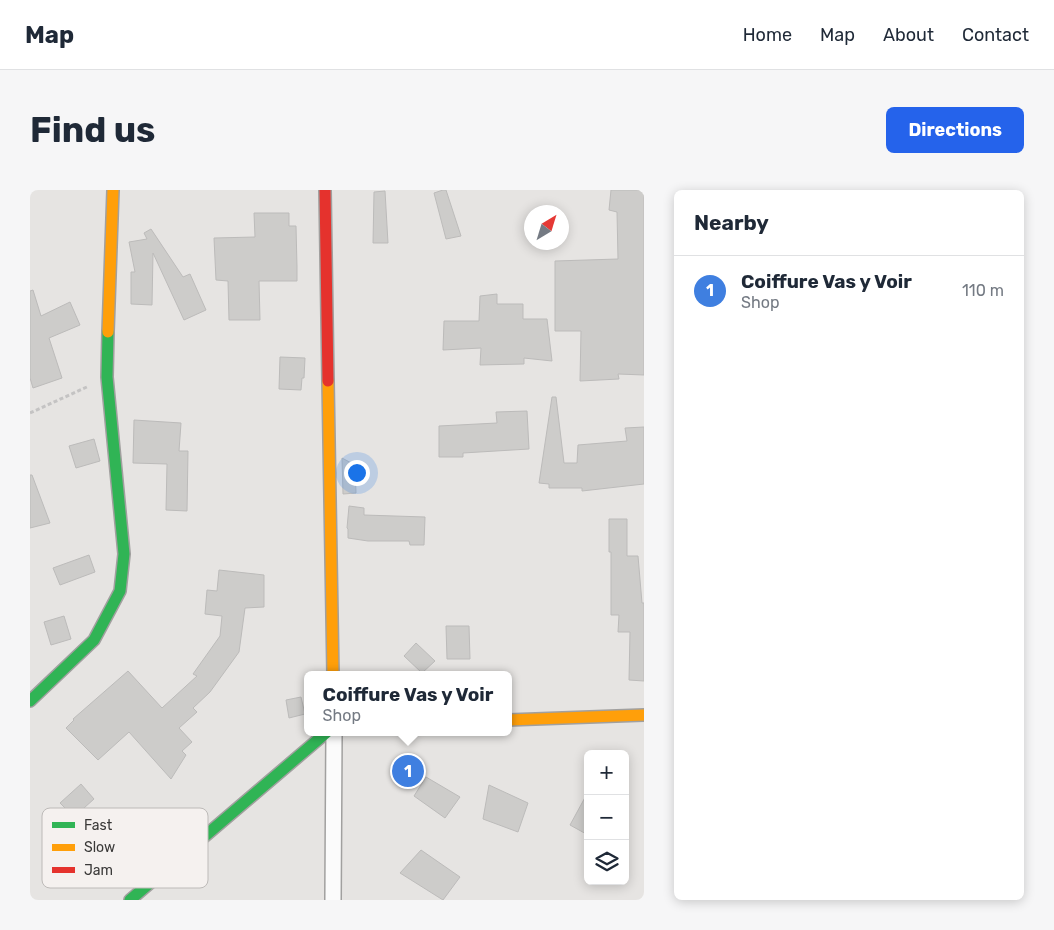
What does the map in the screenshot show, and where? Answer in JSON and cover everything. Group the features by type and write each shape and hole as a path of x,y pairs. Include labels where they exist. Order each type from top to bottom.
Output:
{"street":[{"path":"30,701 94,640 120,591 124,554 107,377 113,190"},
{"path":"325,190 333,671"},
{"path":"512,720 644,715"},
{"path":"208,833 322,736"},
{"path":"333,900 334,736"},
{"path":"130,900 144,888"}],"path":[{"path":"30,413 107,377"}],"building":[{"path":"446,190 461,236 446,239 434,193"},
{"path":"611,190 644,190 644,375 618,374 619,379 580,381 581,331 555,331 555,261 618,259 617,212 609,210"},
{"path":"385,191 388,243 373,243 374,192"},
{"path":"254,213 289,213 289,226 296,226 297,281 259,281 260,320 229,320 228,281 216,280 214,238 255,237"},
{"path":"151,229 183,277 190,274 206,310 184,320 153,253 152,305 131,304 131,272 135,272 129,242 147,239 144,233"},
{"path":"33,290 41,316 70,302 80,325 49,338 62,378 33,388 30,378 30,291"},
{"path":"497,294 497,304 523,304 523,319 547,319 552,361 524,358 524,364 480,365 481,348 443,350 444,321 479,321 480,296"},
{"path":"280,357 305,358 301,390 279,389"},
{"path":"552,397 556,397 564,463 577,463 578,445 627,441 625,428 644,427 644,484 582,491 582,488 549,488 549,484 539,483"},
{"path":"527,411 529,449 463,453 463,457 439,457 439,426 497,423 496,412"},
{"path":"134,420 181,423 179,451 188,451 187,511 166,510 167,464 133,463"},
{"path":"94,439 100,461 76,468 69,446"},
{"path":"342,458 355,465 356,493 343,494"},
{"path":"30,475 32,475 50,523 30,528"},
{"path":"349,506 364,508 364,515 425,517 424,545 410,545 409,541 368,541 348,538"},
{"path":"609,519 627,519 627,556 638,556 642,603 644,603 644,681 629,680 630,632 618,632 619,615 611,615"},
{"path":"89,555 95,572 60,585 53,568"},
{"path":"219,570 264,575 264,607 245,608 239,652 210,692 193,708 197,712 179,728 192,742 182,751 186,755 171,779 129,732 98,760 66,728 73,719 128,671 162,708 197,676 193,674 220,636 222,616 205,614 207,590 217,591"},
{"path":"64,616 71,639 51,645 44,622"},
{"path":"446,626 469,626 470,659 447,659"},
{"path":"416,643 435,661 424,671 420,671 404,656"},
{"path":"301,697 304,714 289,718 286,700"},
{"path":"426,777 460,797 445,818 414,796"},
{"path":"81,784 94,799 84,808 65,808 60,803"},
{"path":"489,785 528,803 518,832 483,819"},
{"path":"584,799 584,833 570,825"},
{"path":"421,850 460,877 443,900 400,873"}],"traffic: fast":[{"path":"30,701 94,640 120,591 124,554 107,377 108,332"},
{"path":"208,833 322,736"},
{"path":"130,900 144,888"}],"traffic: slow":[{"path":"108,332 113,190"},
{"path":"328,381 333,671"},
{"path":"512,720 644,715"}],"traffic: jam":[{"path":"325,190 328,381"}],"place":[{"name":"Coiffure Vas y Voir","path":"408,771"}]}
